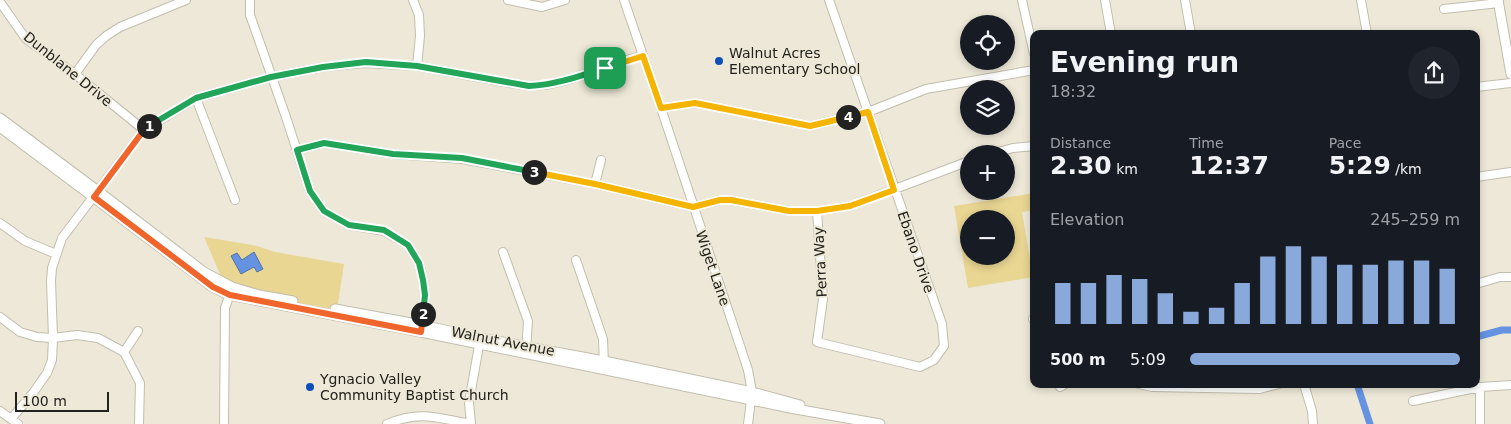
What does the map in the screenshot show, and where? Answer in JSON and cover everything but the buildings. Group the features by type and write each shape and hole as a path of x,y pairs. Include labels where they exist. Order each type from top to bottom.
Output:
{"street":[{"path":"75,74 96,45 106,36 120,27 186,0"},
{"path":"250,0 250,15 310,191 324,211 349,225 384,230 408,245 419,263 423,280 425,295 421,328"},
{"path":"413,0 419,15 420,36 417,66"},
{"path":"508,0 542,7 565,0"},
{"name":"Wiget Lane","path":"624,0 748,370 752,396 748,424"},
{"name":"Ebano Drive","path":"817,342 920,367 934,360 944,346 942,324 829,0"},
{"path":"1022,0 1030,36"},
{"path":"1105,0 1110,30"},
{"path":"1185,0 1190,30"},
{"path":"1361,0 1366,30"},
{"name":"Dunblane Drive","path":"0,2 26,39 75,74 144,130"},
{"path":"1444,9 1498,2 1511,74"},
{"path":"0,411 15,422 47,373 52,360 52,268 62,238 144,130 196,98 271,77 323,67 366,62 417,66 529,86 545,85 566,80 643,56"},
{"path":"661,108 695,103 810,126 868,112 926,89 1030,71"},
{"path":"1480,87 1511,83"},
{"path":"196,98 235,200"},
{"name":"Walnut Avenue","path":"0,118 96,194"},
{"name":"Walnut Avenue","path":"0,127 231,291 421,328 480,342 604,365 880,424"},
{"path":"297,150 324,143 393,154 462,158 595,184 693,207 720,200 731,200 789,211 817,211 850,206 960,164"},
{"path":"1015,148 1030,146"},
{"path":"595,184 601,160"},
{"path":"1480,176 1511,172"},
{"name":"Perra Way","path":"817,211 823,299 817,342"},
{"path":"0,223 24,241 56,254"},
{"path":"502,252 528,321 526,350"},
{"path":"576,260 602,339 604,365"},
{"path":"1480,283 1500,277 1511,277"},
{"path":"224,424 225,308 231,291"},
{"path":"0,317 20,332 37,337 53,338 77,335 98,338 124,352 140,383 139,424"},
{"path":"124,352 138,331"},
{"path":"387,424 413,415 471,424 469,402 480,342"},
{"path":"1480,424 1480,387 1511,385"},
{"path":"1206,388 1263,388"},
{"path":"1305,388 1312,411 1313,424"},
{"path":"1413,401 1475,388"}],"shaded area":[{"path":"1030,194 1030,211 1022,212 1030,259 1030,278 968,288 964,265 1015,265 1015,210 960,210 960,241 954,206 991,200 1015,200 1015,196"},
{"path":"204,237 344,264 337,310 294,302 223,281"}],"water":[{"path":"254,252 263,269 257,272 254,267 241,274 231,256 237,253 242,260"}],"waterway":[{"path":"1480,336 1502,330 1511,330"},
{"path":"1358,388 1370,424"}],"place":[{"name":"Walnut Acres Elementary School","path":"719,61"},
{"name":"Ygnacio Valley Community Baptist Church","path":"310,387"}],"route":[{"path":"643,56 661,108 695,103 810,126 868,112 894,190 850,206 817,211 789,211 731,200 720,200 693,207 595,184 462,158 393,154 324,143 297,150 310,191 324,211 349,225 384,230 408,245 419,263 423,280 425,295 421,332 230,295 213,287 94,197 144,130 196,98 271,77 323,67 366,62 417,66 529,86 545,85 605,68 643,56"}]}
